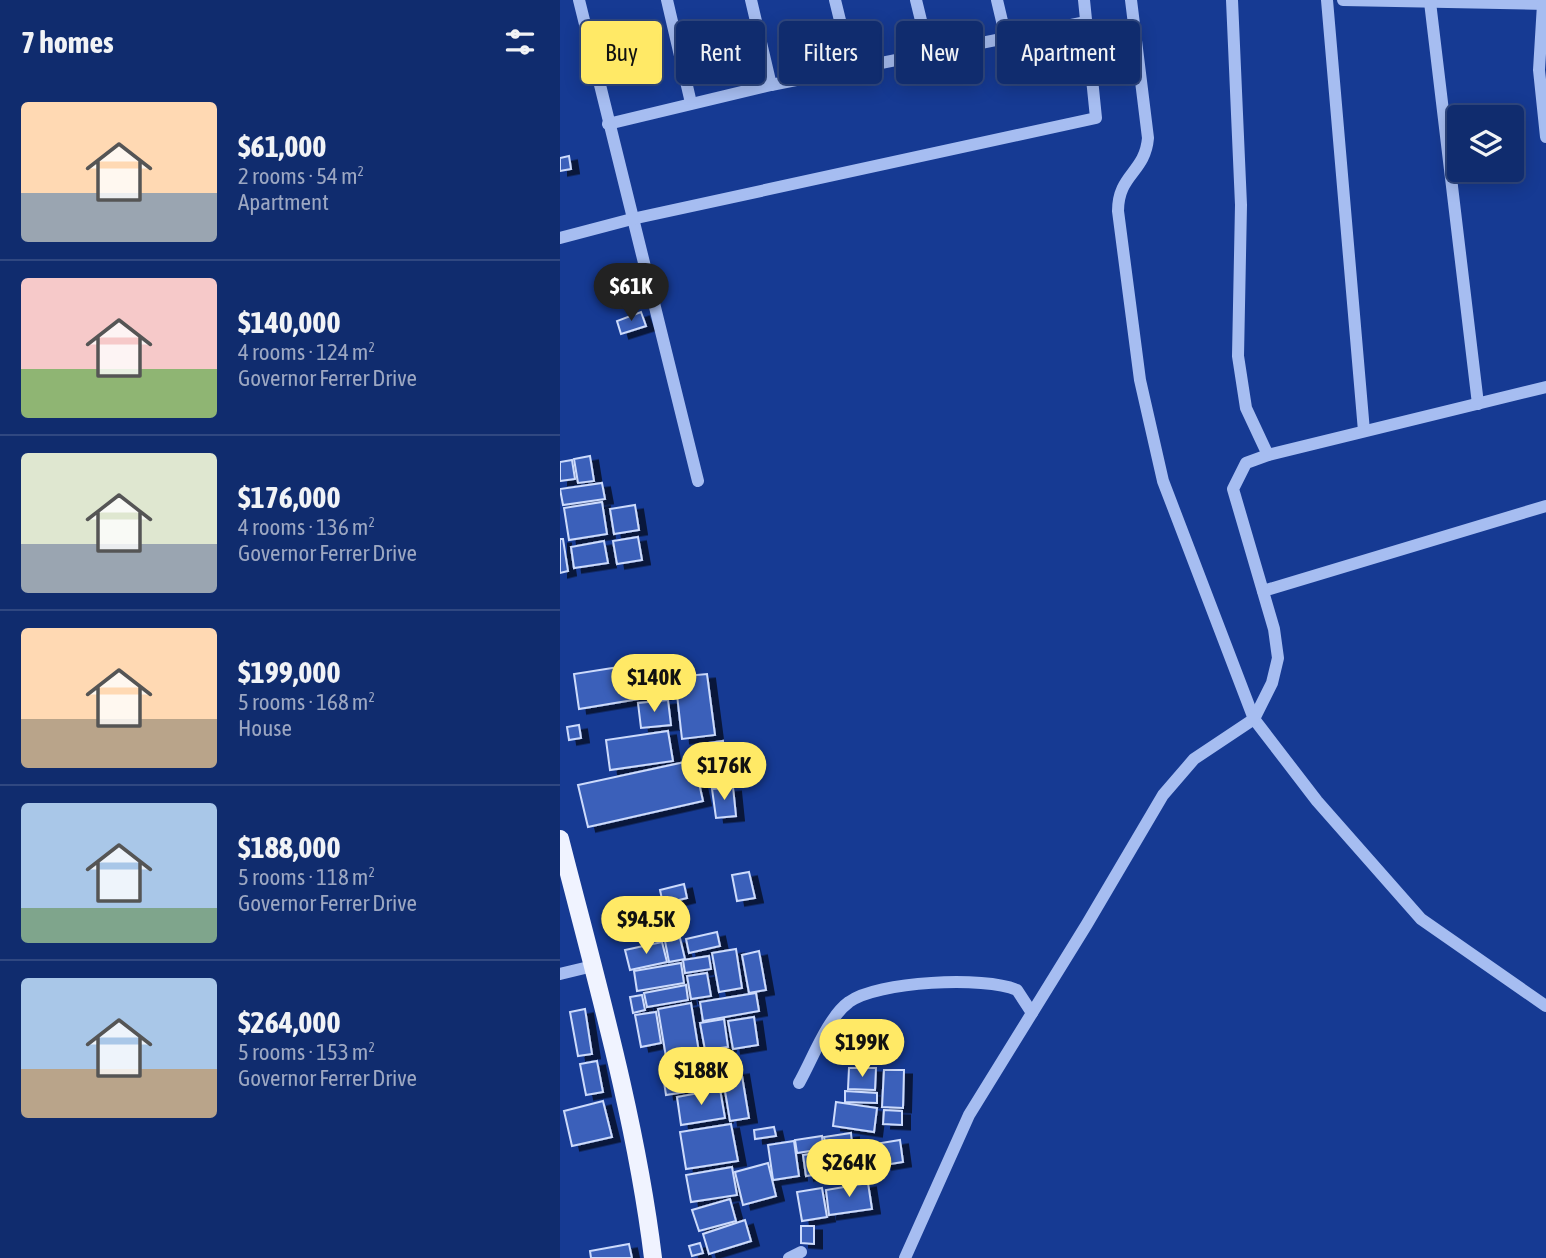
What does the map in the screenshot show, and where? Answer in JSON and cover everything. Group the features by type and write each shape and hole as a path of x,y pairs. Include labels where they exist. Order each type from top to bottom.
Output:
{"main road":[{"path":"560,839 637,1155 653,1258"}],"street":[{"path":"579,0 698,481"},
{"path":"667,0 691,103"},
{"path":"751,0 771,85"},
{"path":"835,0 840,21"},
{"path":"916,0 921,21"},
{"path":"997,0 1002,21"},
{"path":"1084,0 1086,21"},
{"path":"1131,0 1148,138 1144,159 1121,187 1118,199 1140,380 1163,481 1254,719 1317,801 1421,919 1546,1006"},
{"path":"1232,0 1241,205 1238,356 1246,408 1268,455"},
{"path":"1327,0 1364,431"},
{"path":"1343,0 1545,4 1539,70 1546,136"},
{"path":"1430,2 1478,404"},
{"path":"608,124 779,83"},
{"path":"560,238 632,219 1096,118 1092,84"},
{"path":"905,1258 969,1115 1163,795 1195,758 1254,719 1272,683 1278,658 1274,628 1233,489 1246,463 1268,455 1546,387"},
{"path":"1263,591 1546,506"},
{"path":"560,974 593,966"},
{"path":"799,1083 831,1020 849,1002 868,992 949,983 992,982 1017,990 1032,1013"}],"building":[{"path":"569,156 571,169 560,171 560,158"},
{"path":"641,312 646,326 621,334 617,321"},
{"path":"590,456 594,481 578,483 574,459"},
{"path":"572,460 575,479 560,481 560,462"},
{"path":"602,483 605,499 563,505 560,489"},
{"path":"602,502 607,534 569,540 564,508"},
{"path":"635,505 639,530 614,534 610,509"},
{"path":"638,537 642,560 617,564 613,541"},
{"path":"560,539 563,539 568,571 560,573"},
{"path":"604,541 608,563 574,568 571,547"},
{"path":"657,661 663,695 579,709 574,674"},
{"path":"707,674 715,735 682,739 675,677"},
{"path":"668,700 671,725 641,728 638,703"},
{"path":"579,725 581,738 569,740 567,727"},
{"path":"668,731 673,761 610,770 606,740"},
{"path":"723,741 726,767 703,770 701,744"},
{"path":"694,760 703,801 588,827 578,785"},
{"path":"733,787 736,816 716,818 712,789"},
{"path":"749,872 755,898 737,901 732,875"},
{"path":"684,884 687,898 663,904 660,890"},
{"path":"717,932 720,946 689,953 686,939"},
{"path":"680,938 685,959 669,962 665,941"},
{"path":"662,942 667,962 630,970 625,950"},
{"path":"736,949 742,988 719,992 712,953"},
{"path":"759,951 766,990 749,993 742,955"},
{"path":"709,956 711,969 685,973 683,960"},
{"path":"681,963 684,983 637,991 634,971"},
{"path":"707,973 711,996 691,999 687,976"},
{"path":"686,985 688,1000 647,1007 644,993"},
{"path":"756,993 759,1011 703,1021 700,1002"},
{"path":"642,995 645,1010 633,1013 630,997"},
{"path":"691,1003 699,1052 666,1057 658,1009"},
{"path":"585,1009 592,1054 578,1056 570,1012"},
{"path":"656,1012 661,1043 641,1047 635,1015"},
{"path":"754,1017 758,1045 733,1049 728,1021"},
{"path":"724,1019 728,1047 705,1050 700,1023"},
{"path":"717,1053 722,1086 666,1095 661,1062"},
{"path":"597,1061 603,1092 586,1095 580,1064"},
{"path":"849,1068 876,1068 875,1090 848,1089"},
{"path":"741,1070 749,1118 730,1121 722,1073"},
{"path":"884,1070 904,1070 903,1108 882,1107"},
{"path":"720,1089 725,1118 681,1125 677,1097"},
{"path":"845,1091 877,1093 877,1103 845,1102"},
{"path":"603,1101 612,1137 572,1146 564,1111"},
{"path":"836,1102 877,1108 874,1132 833,1126"},
{"path":"884,1110 902,1111 902,1125 883,1124"},
{"path":"731,1124 738,1161 686,1169 680,1132"},
{"path":"774,1127 776,1136 755,1139 754,1130"},
{"path":"851,1133 852,1144 826,1148 824,1137"},
{"path":"822,1136 823,1149 797,1153 795,1140"},
{"path":"900,1140 903,1162 884,1165 881,1143"},
{"path":"794,1141 799,1176 773,1180 768,1145"},
{"path":"851,1148 854,1169 806,1176 803,1155"},
{"path":"768,1163 776,1196 743,1205 735,1172"},
{"path":"732,1167 737,1195 691,1202 686,1175"},
{"path":"868,1183 872,1209 829,1215 826,1190"},
{"path":"822,1188 827,1217 802,1221 797,1192"},
{"path":"730,1199 736,1221 699,1231 692,1210"},
{"path":"745,1220 751,1241 709,1254 703,1234"},
{"path":"801,1226 814,1226 814,1244 801,1243"},
{"path":"700,1243 703,1253 692,1256 689,1246"},
{"path":"629,1244 632,1258 591,1258 590,1251"}]}
